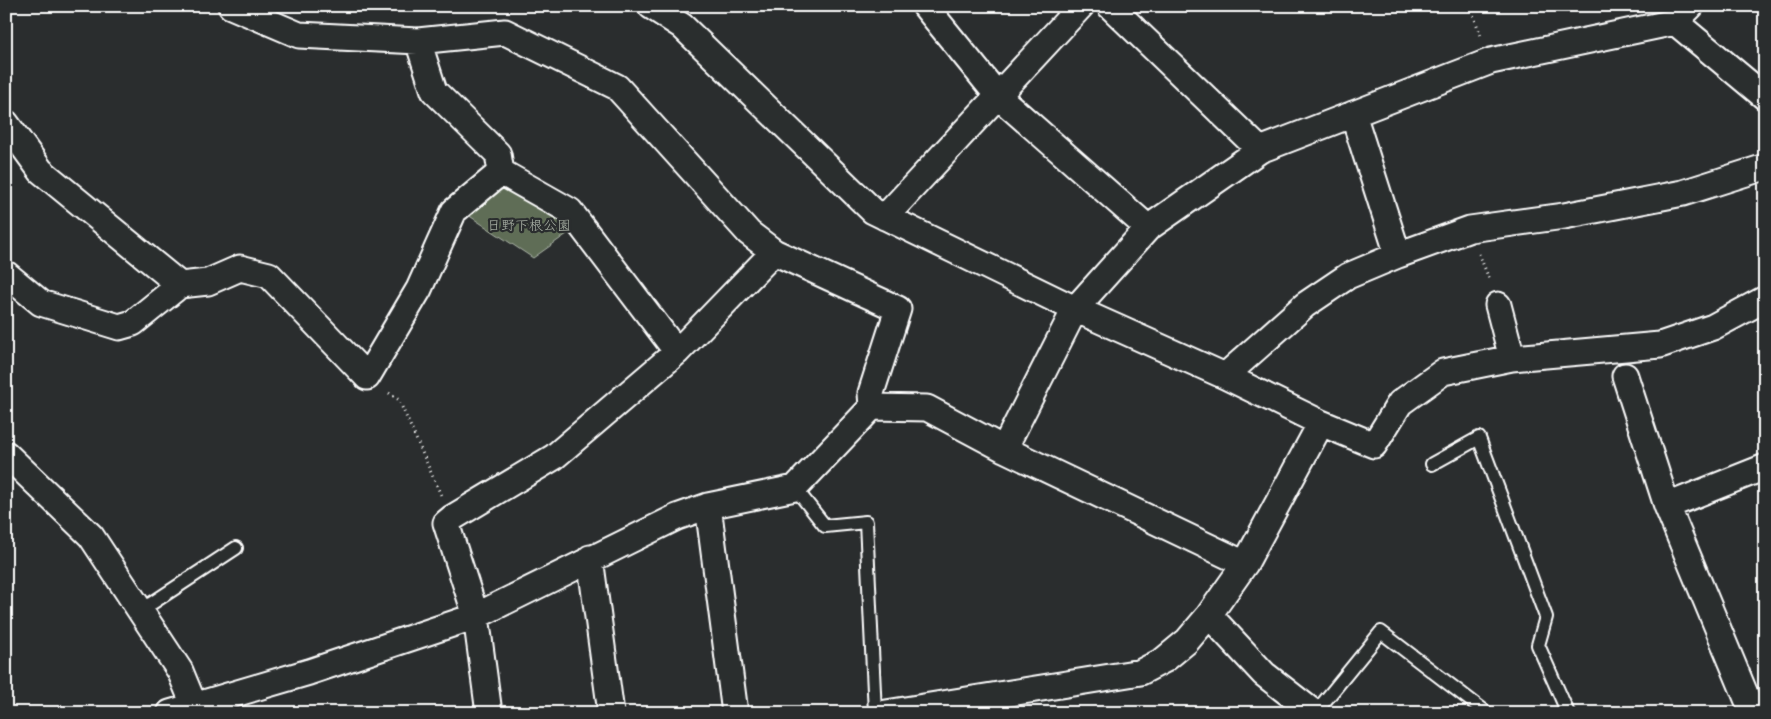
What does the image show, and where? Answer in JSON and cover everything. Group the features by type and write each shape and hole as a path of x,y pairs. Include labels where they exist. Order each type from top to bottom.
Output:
{"street":[{"path":"230,6 299,35 418,41 505,32 617,87 749,233 774,252 898,309 871,393 872,407"},
{"path":"652,6 682,26 873,211 1075,309 1225,376 1321,423 1374,444 1400,403 1443,372 1512,358 1660,345 1713,327 1765,299"},
{"path":"925,6 998,96 1148,228"},
{"path":"885,217 1081,6"},
{"path":"1110,6 1260,150"},
{"path":"1004,449 1075,309 1148,228 1260,150 1491,61 1683,14 1765,96"},
{"path":"418,41 434,91 498,154 501,172"},
{"path":"1353,114 1398,255"},
{"path":"6,123 41,170 180,285"},
{"path":"1225,376 1305,305 1348,276 1398,255 1470,229 1564,216 1683,193 1765,166"},
{"path":"6,274 41,302 119,327 132,323 180,285 208,282 240,268 269,275 367,377 419,289 454,211 501,172"},
{"path":"501,172 570,211 677,352"},
{"path":"489,713 476,616 446,523 554,457 677,352 774,252"},
{"path":"1495,295 1512,358"},
{"path":"1625,376 1667,506 1753,713"},
{"path":"170,713 203,707 476,616 590,558 677,517 708,506 795,488 872,407 927,408 1004,449 1245,564"},
{"path":"886,713 1141,672 1164,660 1181,646 1209,615 1245,564 1321,423"},
{"path":"6,454 91,536 203,707"},
{"path":"1667,506 1765,466"},
{"path":"708,506 735,713"},
{"path":"590,558 611,713"},
{"path":"1209,615 1264,674 1314,713"}],"lane":[{"path":"1432,464 1479,438 1546,617 1538,645 1568,713"},
{"path":"795,488 825,526 866,522 875,713"},
{"path":"140,611 236,548"},
{"path":"1314,713 1381,632 1487,713"}],"path":[{"path":"1479,253 1495,295"},
{"path":"392,395 402,405 444,500"}],"green space":[{"name":"日野下根公園","path":"502,180 564,216 574,229 533,258 465,213"}]}
